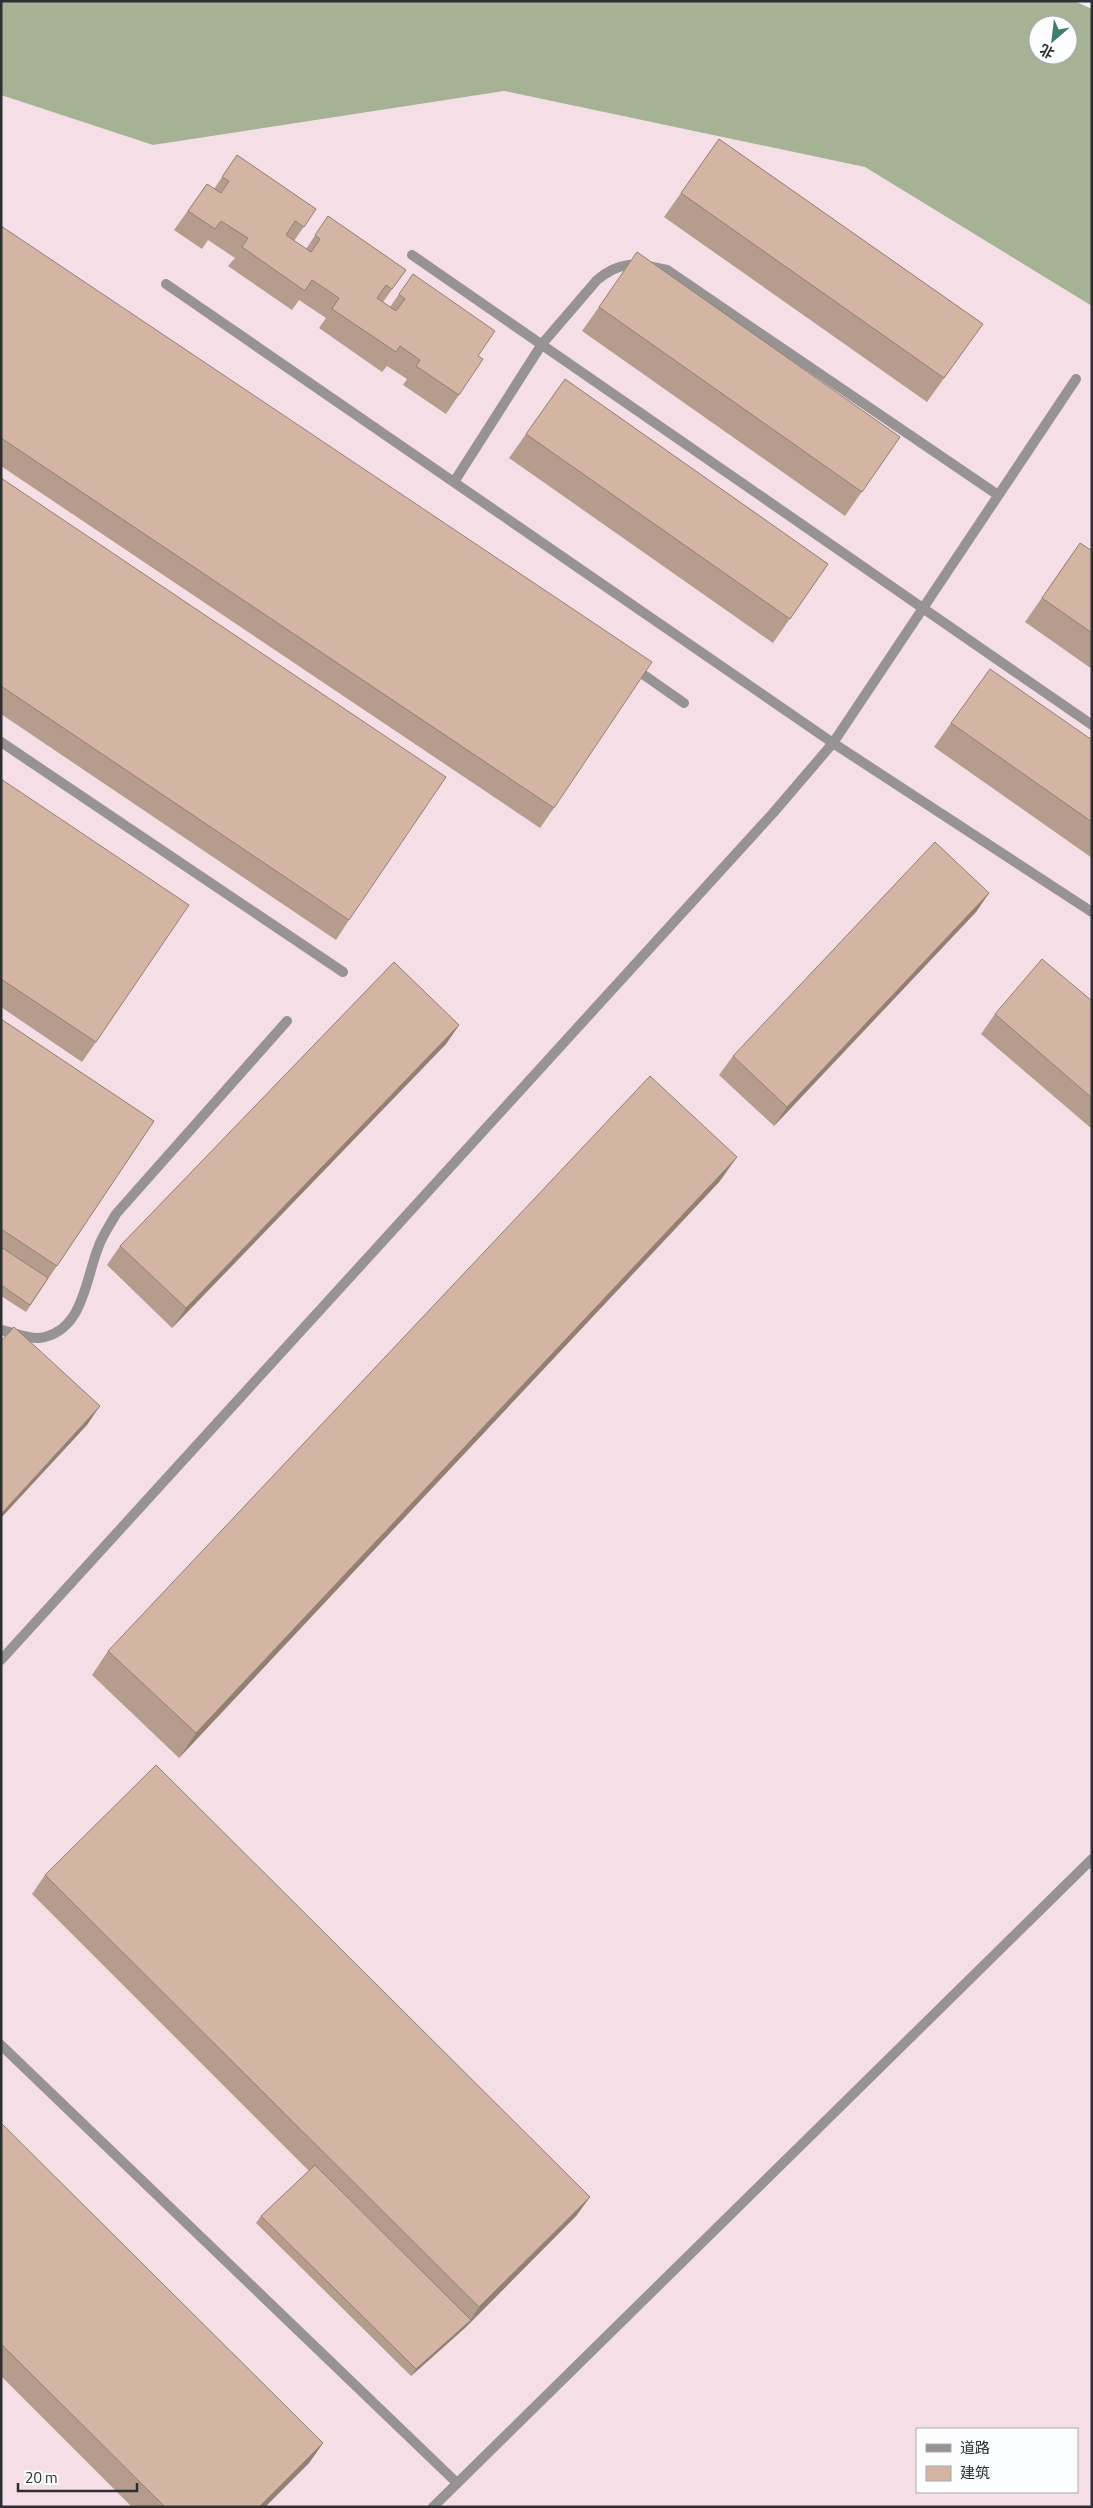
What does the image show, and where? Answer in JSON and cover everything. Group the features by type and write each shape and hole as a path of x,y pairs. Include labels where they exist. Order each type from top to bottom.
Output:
{"street":[{"path":"412,255 1092,725"},
{"path":"454,482 542,344 597,280 607,272 633,263 667,270 998,495"},
{"path":"166,284 833,743 1092,912"},
{"path":"1,1660 774,812 833,743 1076,379"},
{"path":"627,663 684,703"},
{"path":"1,742 343,972"},
{"path":"1,1330 37,1338 60,1331 76,1313 87,1285 98,1247 116,1214 287,1022"},
{"path":"433,2507 1092,1859"},
{"path":"1,2045 457,2483"}],"shaded area":[{"path":"504,91 865,167 1092,306 1092,2507 1,2507 1,95 153,145"}],"green space":[{"path":"1,1 1074,1 1092,9 1092,306 865,167 504,91 153,145 1,95"}],"building":[{"path":"719,139 983,324 944,378 681,193"},
{"path":"237,155 316,209 304,227 295,221 286,235 311,252 320,239 315,235 328,216 406,270 392,289 386,285 377,298 396,311 405,299 399,294 413,274 495,331 478,356 483,359 459,395 416,366 420,360 400,346 396,352 332,309 339,298 312,280 305,291 242,247 248,238 221,221 215,229 188,211 207,184 221,193 229,181 222,177"},
{"path":"1,226 652,662 554,808 1,438"},
{"path":"637,252 900,437 862,492 599,307"},
{"path":"565,379 828,564 790,619 526,434"},
{"path":"1,478 446,777 349,920 1,686"},
{"path":"1080,543 1092,551 1092,633 1042,598"},
{"path":"990,669 1092,740 1092,822 951,723"},
{"path":"1,779 189,905 96,1042 1,979"},
{"path":"935,842 989,893 787,1107 733,1056"},
{"path":"1042,959 1092,1001 1092,1098 995,1014"},
{"path":"394,962 459,1025 186,1308 120,1246"},
{"path":"1,1019 154,1121 57,1266 1,1229"},
{"path":"650,1076 737,1157 196,1733 108,1651"},
{"path":"1,1247 48,1278 30,1305 1,1285"},
{"path":"14,1327 100,1406 1,1514 1,1341"},
{"path":"156,1765 590,2197 479,2307 45,1875"},
{"path":"1,2123 323,2443 259,2507 165,2507 1,2344"},
{"path":"315,2165 471,2320 416,2369 261,2216"}]}
